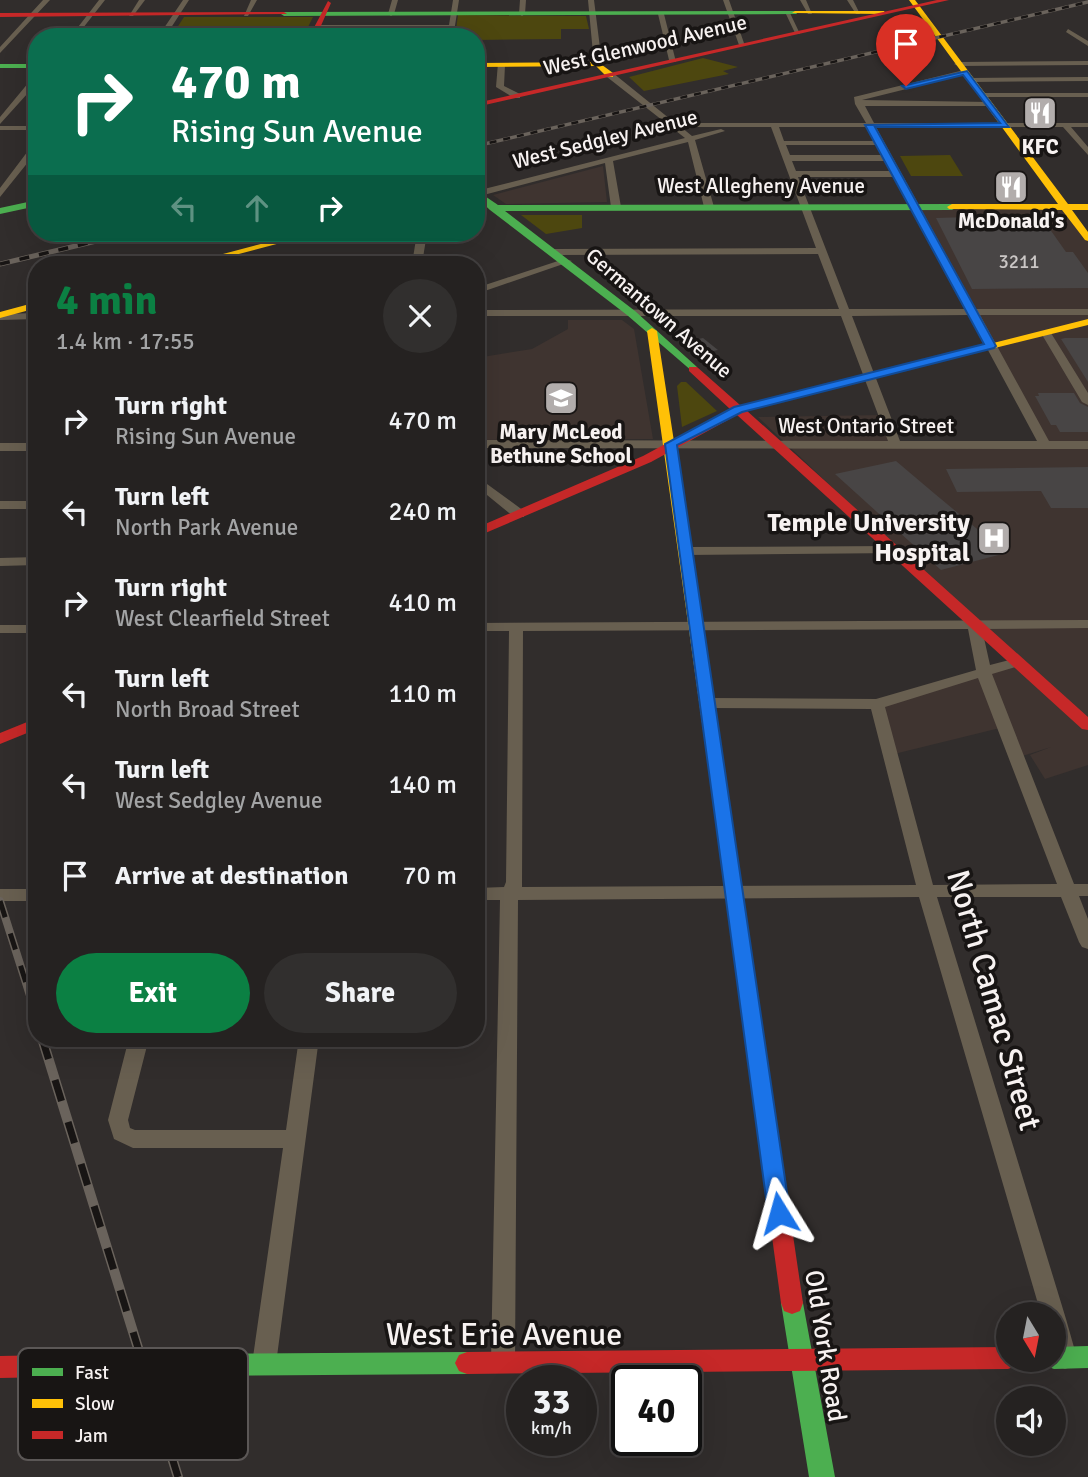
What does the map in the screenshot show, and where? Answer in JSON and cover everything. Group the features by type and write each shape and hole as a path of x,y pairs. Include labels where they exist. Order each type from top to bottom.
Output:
{"street":[{"path":"0,51 47,0"},
{"path":"79,28 102,0"},
{"path":"131,15 142,0"},
{"path":"168,28 186,0"},
{"name":"West Glenwood Avenue","path":"485,103 604,70 673,60 884,13 915,3 946,0"},
{"path":"915,3 1088,238"},
{"path":"0,15 177,15 250,7 320,20 454,14 523,7 591,7 662,14 728,7 787,13 806,7 854,7 884,13"},
{"path":"320,20 393,7 454,14"},
{"path":"591,7 604,70"},
{"path":"728,7 744,45"},
{"path":"787,13 798,33"},
{"path":"662,14 673,60"},
{"path":"1068,31 1088,44"},
{"path":"858,102 964,72 1088,63"},
{"path":"485,65 604,70 691,139 696,149 709,207"},
{"path":"501,65 500,87 517,96"},
{"path":"0,66 28,66"},
{"path":"964,72 1088,79"},
{"path":"0,122 28,89"},
{"path":"858,102 1084,95 1088,104"},
{"path":"858,102 1045,446"},
{"path":"673,125 1088,125"},
{"name":"West Sedgley Avenue","path":"485,192 744,125"},
{"path":"774,125 896,446"},
{"path":"1065,125 1088,152"},
{"path":"0,128 28,128"},
{"path":"781,143 879,143"},
{"path":"0,194 28,157"},
{"path":"787,158 887,158"},
{"path":"609,160 616,207"},
{"path":"793,174 896,174"},
{"name":"Germantown Avenue","path":"485,200 561,257 652,331 974,625 1088,725"},
{"path":"4,209 28,205"},
{"name":"West Allegheny Avenue","path":"485,208 1088,206"},
{"path":"231,256 281,242"},
{"path":"485,287 561,257 821,251"},
{"path":"0,299 28,301"},
{"path":"0,316 28,305"},
{"path":"485,313 1088,312"},
{"path":"0,316 28,316"},
{"path":"485,529 647,459 738,410 1088,322"},
{"name":"Old York Road","path":"652,331 673,383 671,444 800,1360 822,1477"},
{"path":"1046,333 1088,402"},
{"path":"673,383 698,373"},
{"name":"West Ontario Street","path":"485,444 1088,446"},
{"path":"0,447 28,447"},
{"path":"485,487 519,514"},
{"path":"0,505 28,505"},
{"path":"686,551 894,550"},
{"path":"0,562 28,561"},
{"path":"485,627 1088,624"},
{"path":"974,625 984,674 1066,890 1083,923 1088,942"},
{"path":"503,1363 507,906 515,882 516,627"},
{"path":"0,629 28,629"},
{"path":"707,703 877,704 1017,662"},
{"name":"North Camac Street","path":"877,704 926,891 1049,1302"},
{"path":"0,739 28,727"},
{"path":"485,894 1088,890"},
{"path":"0,895 28,895"},
{"path":"137,1047 118,1120 120,1131 133,1139 294,1139"},
{"path":"264,1364 308,1047"},
{"name":"West Erie Avenue","path":"248,1364 996,1358"},
{"name":"West Erie Avenue","path":"0,1367 18,1367"}],"shaded area":[{"path":"458,15 586,16 589,29 561,29 561,39 485,40 485,28 456,28"},
{"path":"184,17 313,17 308,28 177,28"},
{"path":"703,58 738,67 723,71 729,74 644,91 629,77"},
{"path":"950,155 963,176 911,176 900,156"},
{"path":"603,166 607,202 506,204 493,195"},
{"path":"914,206 1065,207 1088,238 1088,765 1045,779 1030,755 1051,747 1016,758 1004,727 890,755 877,704 1016,662 758,417 884,415 897,446 1044,445"},
{"path":"521,215 582,215 582,228 546,234"},
{"name":"Mary McLeod Bethune School","path":"568,320 622,320 634,329 653,439 485,440 485,357 532,349 568,329"},
{"path":"686,382 717,411 682,427 677,386"}],"building":[{"path":"936,218 1042,218 1066,252 1073,252 1088,273 1088,288 972,289"},
{"path":"703,338 718,350 694,355 680,343"},
{"path":"1088,338 1088,382 1061,339"},
{"path":"1038,393 1074,393 1080,403 1088,407 1088,432 1060,432 1056,425 1051,425 1035,396 1039,396"},
{"path":"896,461 1006,553 941,570 835,474"},
{"path":"1088,467 1088,508 1051,508 1041,491 957,492 946,469"}],"railway":[{"path":"485,144 1088,2"},
{"path":"34,256 92,242"},
{"path":"0,264 28,257"},
{"path":"0,901 28,989"},
{"path":"45,1047 138,1348"},
{"path":"173,1460 178,1477"}],"traffic: fast":[{"path":"284,14 795,13"},
{"path":"0,66 28,66"},
{"path":"485,200 631,313 693,369"},
{"path":"0,211 28,205"},
{"path":"493,208 952,207"},
{"path":"792,1303 822,1477"},
{"path":"1066,1358 1088,1357"},
{"path":"248,1364 467,1363"}],"traffic: slow":[{"path":"912,0 1088,238"},
{"path":"795,13 884,13"},
{"path":"485,65 598,64 610,75"},
{"path":"952,207 1088,207"},
{"path":"222,256 277,242"},
{"path":"0,315 28,307"},
{"path":"861,378 1088,322"},
{"path":"652,331 718,780"}],"traffic: jam":[{"path":"485,103 946,0"},
{"path":"316,28 328,3"},
{"path":"0,15 284,14"},
{"path":"693,369 1088,725"},
{"path":"485,529 647,459 738,409 861,378"},
{"path":"0,739 28,727"},
{"path":"718,780 792,1303"},
{"path":"467,1363 996,1358"},
{"path":"0,1367 18,1367"}],"place":[{"name":"KFC","path":"1040,113"},
{"name":"McDonald's","path":"1011,187"},
{"name":"Mary McLeod Bethune School","path":"561,398"},
{"name":"Temple University Hospital","path":"994,538"}],"route":[{"path":"779,1213 671,444 738,410 990,346 869,125 1006,125 964,72 906,86"}]}
